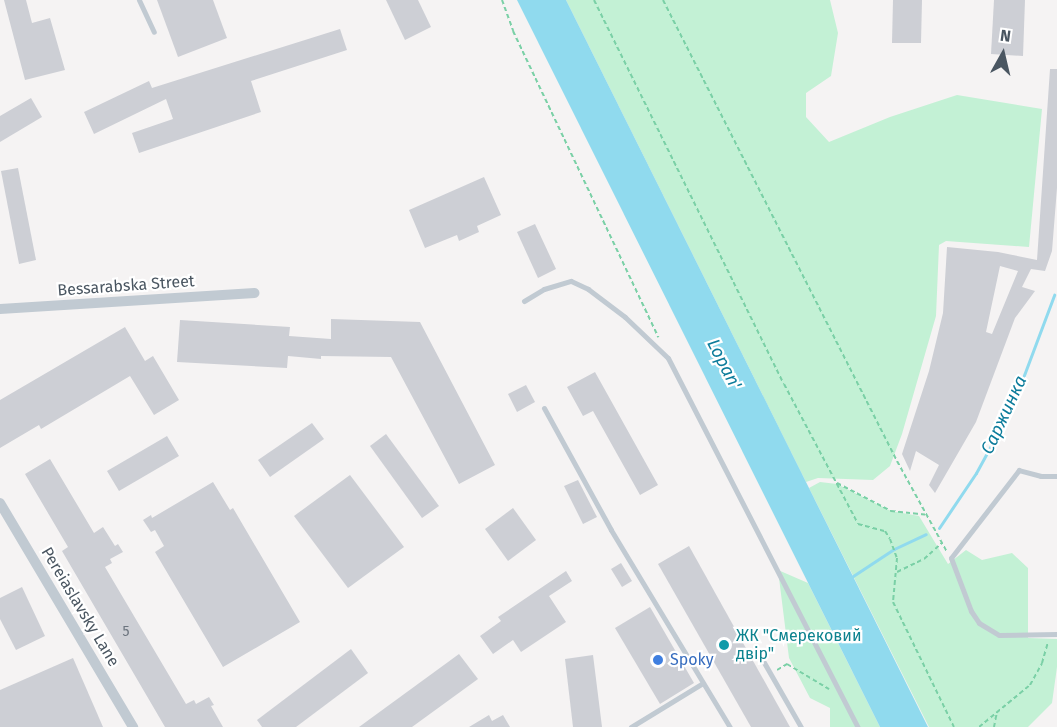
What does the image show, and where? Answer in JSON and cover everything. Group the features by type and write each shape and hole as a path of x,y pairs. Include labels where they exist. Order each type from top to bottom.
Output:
{"street":[{"name":"Bessarabska Street","path":"0,309 254,293"},
{"name":"Pereiaslavsky Lane","path":"0,503 133,727"}],"lane":[{"path":"139,0 154,32"},
{"path":"524,301 544,289 571,281 588,289 625,317 668,358 858,727"},
{"path":"544,408 611,530 730,727"},
{"path":"1057,476 1041,476 1019,470 951,558 971,612 979,623 999,635 1057,634"},
{"path":"759,652 801,727"},
{"path":"631,727 703,683"}],"path":[{"path":"502,0 513,31 658,337"},
{"path":"594,0 774,363 858,524 885,531 890,538 897,558 893,602 954,727"},
{"path":"663,0 886,440 951,558"},
{"path":"837,483 891,511 927,515"},
{"path":"897,572 924,559 942,543"},
{"path":"979,727 1030,685 1042,663 1050,634"},
{"path":"771,674 787,664 842,696"},
{"path":"994,727 997,712"}],"green space":[{"path":"566,0 830,0 838,33 831,76 806,93 806,117 829,142 890,117 957,95 1042,109 1029,247 946,241 939,245 936,316 902,434 890,466 873,480 818,478 806,482"},
{"path":"820,482 837,484 891,511 919,516 948,564 966,550 982,560 1012,553 1028,568 1028,638 1057,639 1057,667 1052,703 1028,727 929,727 809,488"},
{"path":"778,570 808,583 880,727 830,727 830,708 810,698 789,658"}],"water":[{"name":"Lopan'","path":"517,0 566,0 928,727 880,727"}],"building":[{"path":"4,0 26,0 32,23 50,18 65,70 25,80"},
{"path":"157,0 213,0 227,38 178,57"},
{"path":"386,0 418,0 431,27 405,40"},
{"path":"893,0 922,0 921,43 892,43"},
{"path":"994,0 1025,0 1023,56 991,54"},
{"path":"340,29 347,50 251,81 261,112 139,153 132,133 173,119 166,99 94,134 84,112 149,81 152,88"},
{"path":"1050,69 1057,69 1057,188 1052,251 1045,271 1031,269 1022,287 1035,291 1015,318 976,422 935,493 929,485 939,465 916,451 910,471 902,454 929,371 943,313 947,247 998,252 1037,260","holes":["1000,266 1018,271 992,334 986,332"]},
{"path":"31,98 42,117 0,142 0,116"},
{"path":"18,168 36,260 19,264 1,171"},
{"path":"484,177 501,215 477,226 479,232 459,241 457,235 425,248 409,210"},
{"path":"535,224 556,269 538,278 517,232"},
{"path":"331,319 420,322 495,465 459,484 391,357 321,356 321,359 288,356 287,368 177,362 180,320 290,327 289,336 331,339"},
{"path":"125,327 145,361 153,356 179,400 154,415 130,376 41,429 39,425 0,448 0,400"},
{"path":"595,372 658,485 640,495 593,411 583,416 567,387"},
{"path":"526,385 535,402 517,412 508,394"},
{"path":"312,423 324,439 270,477 258,460"},
{"path":"386,434 439,506 422,518 370,446"},
{"path":"167,436 179,456 119,491 107,471"},
{"path":"50,459 94,533 103,527 115,546 118,544 123,552 110,559 112,563 105,567 186,704 194,700 196,704 209,697 214,705 211,706 223,727 165,727 62,551 68,547 25,474"},
{"path":"350,475 404,547 348,588 294,516"},
{"path":"578,480 597,517 583,524 564,486"},
{"path":"213,482 230,510 233,508 300,622 223,667 155,552 164,546 155,530 151,532 143,520 151,515 152,518"},
{"path":"513,508 536,540 508,561 485,529"},
{"name":"ЖК \"Смерековий двір\"","path":"689,546 790,727 751,727 658,564"},
{"path":"621,563 632,581 622,587 611,569"},
{"path":"566,571 572,581 549,596 566,622 521,652 513,640 493,654 480,636 501,621 498,617"},
{"path":"22,587 45,636 16,650 0,619 0,598"},
{"path":"650,607 694,683 660,704 615,628"},
{"path":"351,649 368,673 296,727 262,727 257,720"},
{"path":"459,654 478,679 412,727 359,727"},
{"path":"593,655 602,727 573,727 565,659"},
{"path":"73,658 103,727 0,727 0,690"},
{"path":"489,715 492,721 503,715 510,727 469,727"}],"waterway":[{"name":"Саржинка","path":"939,528 976,473 1012,407 1054,295"},
{"name":"Саржинка","path":"853,576 894,549 926,534"}],"place":[{"name":"ЖК \"Смерековий двір\"","path":"724,645"},
{"name":"Spoky","path":"658,660"}]}
